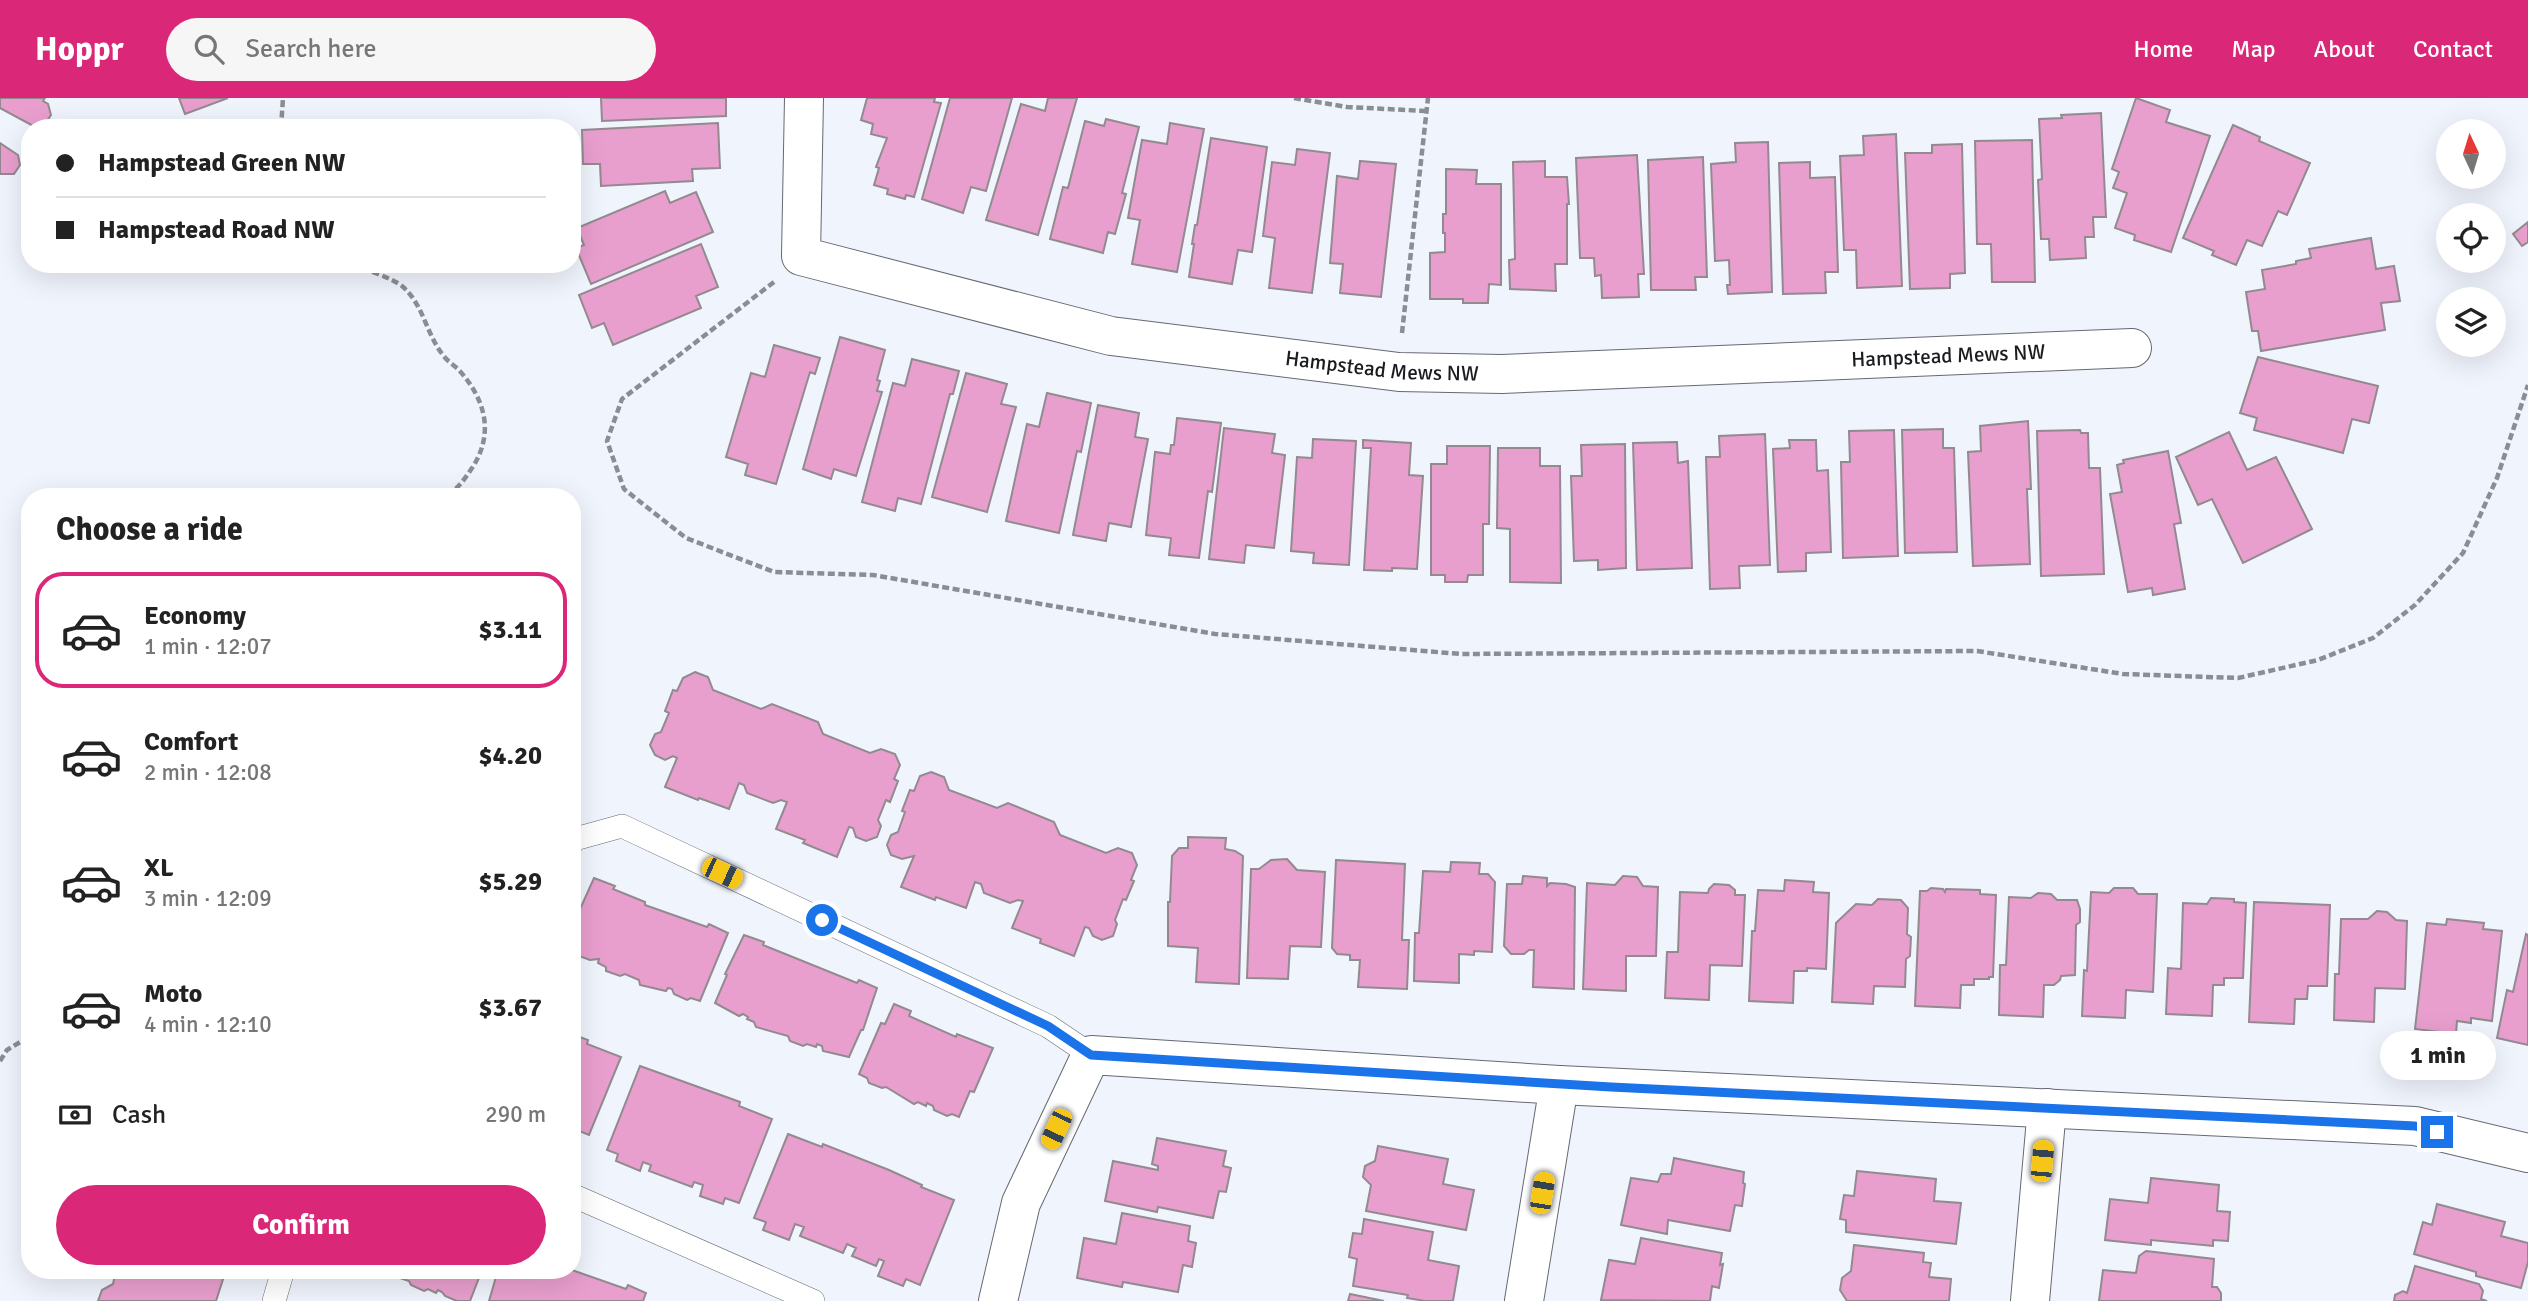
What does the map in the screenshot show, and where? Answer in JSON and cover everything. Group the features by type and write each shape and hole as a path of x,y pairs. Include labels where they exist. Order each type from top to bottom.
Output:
{"street":[{"path":"801,256 804,98"},
{"name":"Hampstead Mews NW","path":"801,256 1111,335 1399,372 1502,374 2133,348"},
{"path":"998,1301 1021,1203 1091,1055 1559,1085 2415,1126 2528,1153"},
{"path":"1524,1301 1559,1085"},
{"path":"2030,1301 2047,1108"}],"lane":[{"path":"581,837 622,826 1048,1026 1091,1055"},
{"path":"581,1199 813,1301"},
{"path":"274,1301 280,1279"}],"path":[{"path":"282,119 283,98"},
{"path":"1294,98 1347,107 1426,111"},
{"path":"1399,372 1428,98"},
{"path":"801,256 768,288 622,399 607,442 624,489 686,538 774,572 873,575 1214,634 1461,654 1977,651 2123,674 2238,678 2318,660 2373,638 2415,605 2463,553 2497,478 2528,385"},
{"path":"374,273 401,285 421,309 442,355 460,371 481,404 487,432 475,463 457,488"},
{"path":"0,1061 7,1050 21,1041"}],"building":[{"path":"0,98 45,98 43,101 48,104 51,115 48,119 21,119 0,108"},
{"path":"179,98 228,98 185,114"},
{"path":"601,98 726,98 726,116 602,121"},
{"path":"867,98 935,98 934,102 941,103 914,197 906,195 905,199 887,194 888,189 874,185 879,168 876,167 887,138 871,134 873,124 861,120"},
{"path":"950,98 1012,98 986,191 971,187 963,213 922,199"},
{"path":"1048,98 1077,98 1038,235 986,220 1021,104 1045,111"},
{"path":"2136,98 2170,110 2166,122 2210,136 2171,252 2134,240 2135,235 2115,228 2127,193 2113,188 2119,172 2112,169"},
{"path":"2101,113 2106,217 2093,217 2094,237 2085,237 2086,258 2050,260 2049,239 2041,239 2039,119"},
{"path":"1106,119 1139,127 1122,193 1126,194 1115,234 1108,232 1103,253 1050,239 1063,187 1068,188 1085,121 1104,126"},
{"path":"718,123 720,168 692,169 693,181 601,186 600,164 583,164 582,130"},
{"path":"1170,123 1204,129 1177,272 1132,264 1140,220 1128,218 1142,140 1167,144"},
{"path":"2233,125 2260,137 2259,141 2310,163 2287,215 2278,211 2262,246 2247,240 2236,265 2212,255 2214,251 2183,238"},
{"path":"1896,134 1902,286 1857,288 1856,250 1844,250 1840,156 1864,155 1863,136"},
{"path":"1211,138 1267,147 1252,252 1238,250 1232,284 1189,277 1195,225"},
{"path":"2032,140 2035,282 1992,282 1991,244 1977,244 1975,141"},
{"path":"1768,142 1772,292 1728,294 1729,260 1715,261 1711,164 1736,162 1735,143"},
{"path":"0,143 18,155 20,165 14,174 0,174"},
{"path":"1962,144 1965,273 1950,274 1950,288 1910,289 1905,153 1932,153 1932,145"},
{"path":"1297,149 1330,153 1312,293 1269,288 1275,238 1263,236 1272,162 1295,165"},
{"path":"1637,155 1644,274 1638,274 1639,297 1602,298 1601,275 1595,276 1594,258 1580,258 1576,158"},
{"path":"1703,157 1707,277 1695,277 1696,290 1651,290 1648,160"},
{"path":"1360,161 1396,164 1381,297 1340,293 1343,264 1330,263 1337,176 1358,179"},
{"path":"1545,161 1545,177 1567,177 1567,264 1555,264 1556,291 1510,289 1509,260 1515,259 1513,162"},
{"path":"1810,162 1810,178 1835,177 1838,272 1825,272 1826,293 1783,294 1779,163"},
{"path":"1446,169 1477,170 1476,184 1501,184 1501,285 1489,284 1488,303 1463,303 1463,299 1430,299 1430,253 1445,252 1443,214 1446,214"},
{"path":"665,191 670,203 696,192 713,232 591,284 581,260 581,246 584,245 581,226"},
{"path":"2528,222 2528,242 2522,246 2513,234"},
{"path":"2371,238 2376,269 2394,266 2400,301 2381,303 2385,330 2261,351 2258,331 2252,331 2246,292 2265,289 2262,270 2296,264 2296,261 2311,258 2309,249"},
{"path":"701,244 718,287 696,296 701,308 613,345 604,323 592,328 579,295"},
{"path":"840,337 885,350 877,380 880,381 877,391 882,392 856,476 834,469 831,479 803,469"},
{"path":"774,345 820,358 815,374 810,372 776,484 745,475 748,464 726,457 751,373 765,377"},
{"path":"2258,357 2378,386 2369,423 2352,419 2343,453 2254,430 2257,418 2240,413"},
{"path":"912,359 959,371 953,394 950,394 921,504 898,498 895,511 862,502 893,383 905,386"},
{"path":"966,373 1007,384 1001,404 1016,407 987,512 932,497"},
{"path":"1047,393 1091,403 1081,452 1077,451 1059,533 1006,521 1027,424 1039,427"},
{"path":"1098,405 1139,413 1135,437 1148,439 1131,527 1109,523 1106,541 1073,535"},
{"path":"1177,418 1221,423 1212,492 1208,491 1199,558 1169,555 1171,538 1146,535 1155,452 1170,454 1171,445 1174,445"},
{"path":"2028,421 2030,564 1973,566 1968,452 1981,451 1980,426"},
{"path":"1224,428 1275,434 1272,453 1285,455 1274,548 1246,545 1244,563 1209,559"},
{"path":"1943,429 1943,448 1954,448 1957,552 1905,553 1902,430"},
{"path":"1894,430 1898,556 1843,558 1841,462 1850,462 1849,431"},
{"path":"2080,430 2081,433 2088,433 2089,468 2100,468 2104,574 2041,576 2037,431"},
{"path":"2229,432 2247,470 2276,457 2312,529 2243,563 2212,499 2198,505 2176,457"},
{"path":"1765,434 1770,565 1739,566 1740,588 1710,589 1706,457 1720,457 1719,436"},
{"path":"1313,439 1356,441 1349,565 1313,563 1314,553 1291,551 1297,457 1312,458"},
{"path":"1363,440 1411,443 1409,475 1423,476 1417,569 1364,570 1371,448 1363,448"},
{"path":"1789,440 1816,440 1817,471 1828,470 1831,552 1806,553 1806,571 1778,572 1773,449 1790,448"},
{"path":"1677,442 1678,463 1688,461 1692,568 1637,570 1633,443"},
{"path":"1625,444 1626,568 1598,570 1598,560 1574,561 1571,476 1582,476 1581,445"},
{"path":"1447,446 1490,446 1489,524 1483,524 1483,575 1468,575 1467,582 1445,582 1445,575 1431,575 1431,464 1447,464"},
{"path":"1498,448 1540,448 1540,466 1560,466 1561,583 1510,582 1510,529 1497,528"},
{"path":"2168,451 2181,523 2174,524 2185,589 2153,595 2152,588 2128,592 2110,494 2122,492 2117,465 2124,463 2123,460"},
{"path":"695,672 708,677 713,690 761,709 772,704 818,722 823,734 870,753 881,749 895,754 900,765 894,779 898,781 890,802 886,800 878,820 881,826 877,837 866,841 856,837 853,828 849,827 837,857 803,843 805,840 776,829 787,802 781,800 773,803 747,793 744,785 739,783 729,809 665,787 677,758 673,756 665,760 655,755 650,745 655,734 661,732 669,713 665,711 673,690 677,691 683,678"},
{"path":"931,772 944,777 949,790 997,808 1008,803 1054,822 1060,835 1106,853 1118,848 1132,853 1137,865 1131,880 1134,881 1126,900 1123,899 1115,920 1117,924 1113,936 1102,940 1093,936 1089,928 1085,927 1074,956 1040,943 1041,939 1012,928 1023,901 1010,903 984,893 981,884 975,882 966,908 901,887 914,856 902,859 891,855 887,845 891,835 898,832 910,790 914,791 920,776"},
{"path":"1188,837 1226,838 1225,849 1243,856 1239,984 1196,982 1198,948 1168,946 1172,856 1179,848 1188,848"},
{"path":"1287,859 1297,870 1325,872 1321,947 1290,946 1288,979 1247,978 1251,869 1259,869 1271,860"},
{"path":"1336,860 1405,864 1402,940 1409,940 1407,989 1358,987 1360,960 1350,960 1350,955 1337,954 1332,948"},
{"path":"1451,862 1480,863 1479,874 1488,874 1495,882 1492,952 1459,954 1459,983 1414,981 1415,933 1419,933 1423,871 1450,872"},
{"path":"1523,876 1547,878 1547,886 1550,883 1575,887 1574,989 1533,987 1534,950 1524,954 1511,954 1504,946 1507,884 1522,884"},
{"path":"1623,876 1637,877 1643,886 1658,887 1656,956 1626,956 1626,991 1583,989 1587,883 1615,885"},
{"path":"594,878 615,886 613,889 645,902 645,905 707,927 709,924 728,933 700,1001 691,998 687,1000 674,994 672,989 668,988 666,991 640,985 639,980 625,974 620,976 606,971 606,967 598,963 599,959 581,957 581,907"},
{"path":"1785,880 1814,882 1813,892 1829,893 1826,969 1807,968 1807,971 1794,971 1793,1003 1749,1001 1752,931 1755,931 1758,890 1784,891"},
{"path":"1714,884 1729,885 1735,890 1735,895 1745,895 1742,966 1710,965 1709,1000 1665,998 1667,952 1678,952 1680,892 1708,893"},
{"path":"2114,888 2133,888 2138,894 2157,894 2153,992 2126,990 2125,1018 2082,1016 2091,892 2109,893"},
{"path":"1943,889 1945,892 1946,889 1980,890 1980,894 1996,895 1993,977 1974,979 1974,985 1961,985 1960,1008 1915,1006 1920,891"},
{"path":"2038,893 2051,894 2057,900 2077,900 2080,922 2076,925 2075,975 2061,976 2054,985 2044,985 2043,1017 1999,1015 2000,965 2006,965 2009,897 2031,898"},
{"path":"2211,898 2234,899 2234,902 2246,903 2243,978 2224,978 2224,985 2213,985 2212,1016 2166,1014 2168,968 2181,969 2183,903 2207,904"},
{"path":"1878,899 1901,900 1908,908 1907,934 1911,937 1910,956 1906,959 1905,987 1874,986 1873,1004 1832,1002 1836,923 1856,904 1872,905"},
{"path":"2254,902 2330,905 2327,986 2308,986 2307,999 2295,999 2294,1024 2249,1022"},
{"path":"2377,911 2387,912 2396,920 2407,921 2405,989 2375,988 2374,1022 2334,1020 2335,974 2339,974 2341,919 2368,919"},
{"path":"2447,919 2484,923 2483,929 2502,931 2492,1021 2471,1018 2471,1023 2457,1021 2456,1034 2415,1029 2427,923 2446,925"},
{"path":"2526,934 2528,1045 2497,1038 2507,990 2513,992"},
{"path":"744,935 857,983 859,980 877,988 863,1030 849,1057 823,1051 822,1046 817,1044 816,1047 807,1044 803,1046 790,1041 788,1036 756,1027 754,1022 743,1014 739,1016 715,1003 727,975 725,974"},
{"path":"894,1004 911,1011 909,1016 956,1037 957,1034 993,1048 974,1092 970,1091 959,1117 952,1114 947,1116 927,1103 926,1106 918,1102 914,1104 886,1087 869,1083 867,1078 859,1074 881,1023 885,1024"},
{"path":"581,1037 588,1040 587,1044 621,1057 589,1135 581,1132"},
{"path":"640,1066 740,1102 739,1106 772,1119 739,1203 725,1198 723,1204 700,1196 703,1185 694,1182 692,1187 649,1171 651,1165 643,1162 640,1171 616,1161 618,1154 607,1150"},
{"path":"788,1134 822,1147 823,1144 889,1170 954,1200 920,1285 906,1279 903,1286 878,1276 884,1261 879,1259 876,1266 852,1256 856,1248 847,1244 843,1253 800,1236 804,1227 795,1224 789,1240 763,1230 766,1222 754,1218"},
{"path":"1157,1138 1226,1151 1223,1166 1231,1168 1226,1192 1219,1191 1213,1218 1158,1207 1157,1212 1105,1201 1113,1161 1158,1170 1158,1166 1152,1164"},
{"path":"1378,1146 1448,1159 1443,1184 1474,1190 1466,1230 1366,1211 1371,1185 1363,1177 1365,1166 1375,1161"},
{"path":"1674,1158 1744,1172 1742,1206 1735,1205 1730,1231 1668,1220 1667,1234 1621,1225 1631,1178 1658,1182 1661,1174 1671,1174"},
{"path":"1857,1171 1936,1179 1934,1201 1961,1203 1956,1244 1846,1232 1846,1220 1840,1219 1844,1195 1854,1196"},
{"path":"2151,1178 2219,1185 2217,1211 2230,1212 2228,1241 2213,1240 2213,1246 2151,1240 2151,1245 2105,1240 2110,1199 2148,1203"},
{"path":"2437,1204 2505,1222 2501,1236 2528,1243 2528,1262 2521,1288 2476,1276 2476,1272 2414,1254 2423,1222 2432,1225"},
{"path":"1122,1213 1190,1226 1188,1241 1196,1243 1192,1267 1183,1265 1178,1292 1123,1282 1122,1287 1077,1278 1084,1238 1116,1244"},
{"path":"1364,1219 1433,1232 1428,1260 1459,1266 1453,1301 1425,1301 1407,1298 1408,1295 1353,1286 1357,1259 1349,1257 1353,1233 1362,1234"},
{"path":"1641,1238 1722,1253 1719,1288 1712,1286 1710,1301 1601,1300 1609,1260 1635,1264"},
{"path":"1854,1245 1924,1253 1923,1262 1931,1263 1929,1277 1951,1279 1949,1301 1847,1301 1840,1290 1842,1278 1851,1271"},
{"path":"2146,1251 2214,1259 2212,1287 2217,1287 2221,1293 2221,1301 2099,1301 2103,1270 2136,1273 2139,1256"},
{"path":"2415,1266 2479,1284 2483,1291 2481,1299 2487,1301 2394,1301 2395,1295 2403,1291 2407,1293"},
{"path":"581,1273 626,1289 628,1285 646,1293 643,1301 489,1301 495,1279 581,1279"},
{"path":"114,1279 223,1279 216,1301 98,1301 102,1290 113,1284"},
{"path":"403,1279 479,1279 470,1301 457,1301 438,1290 436,1293 428,1289 424,1291 411,1285"},
{"path":"1350,1294 1384,1301 1348,1301"}],"route":[{"path":"822,920 1048,1026 1091,1055 1611,1087 2415,1126 2437,1132"}]}
